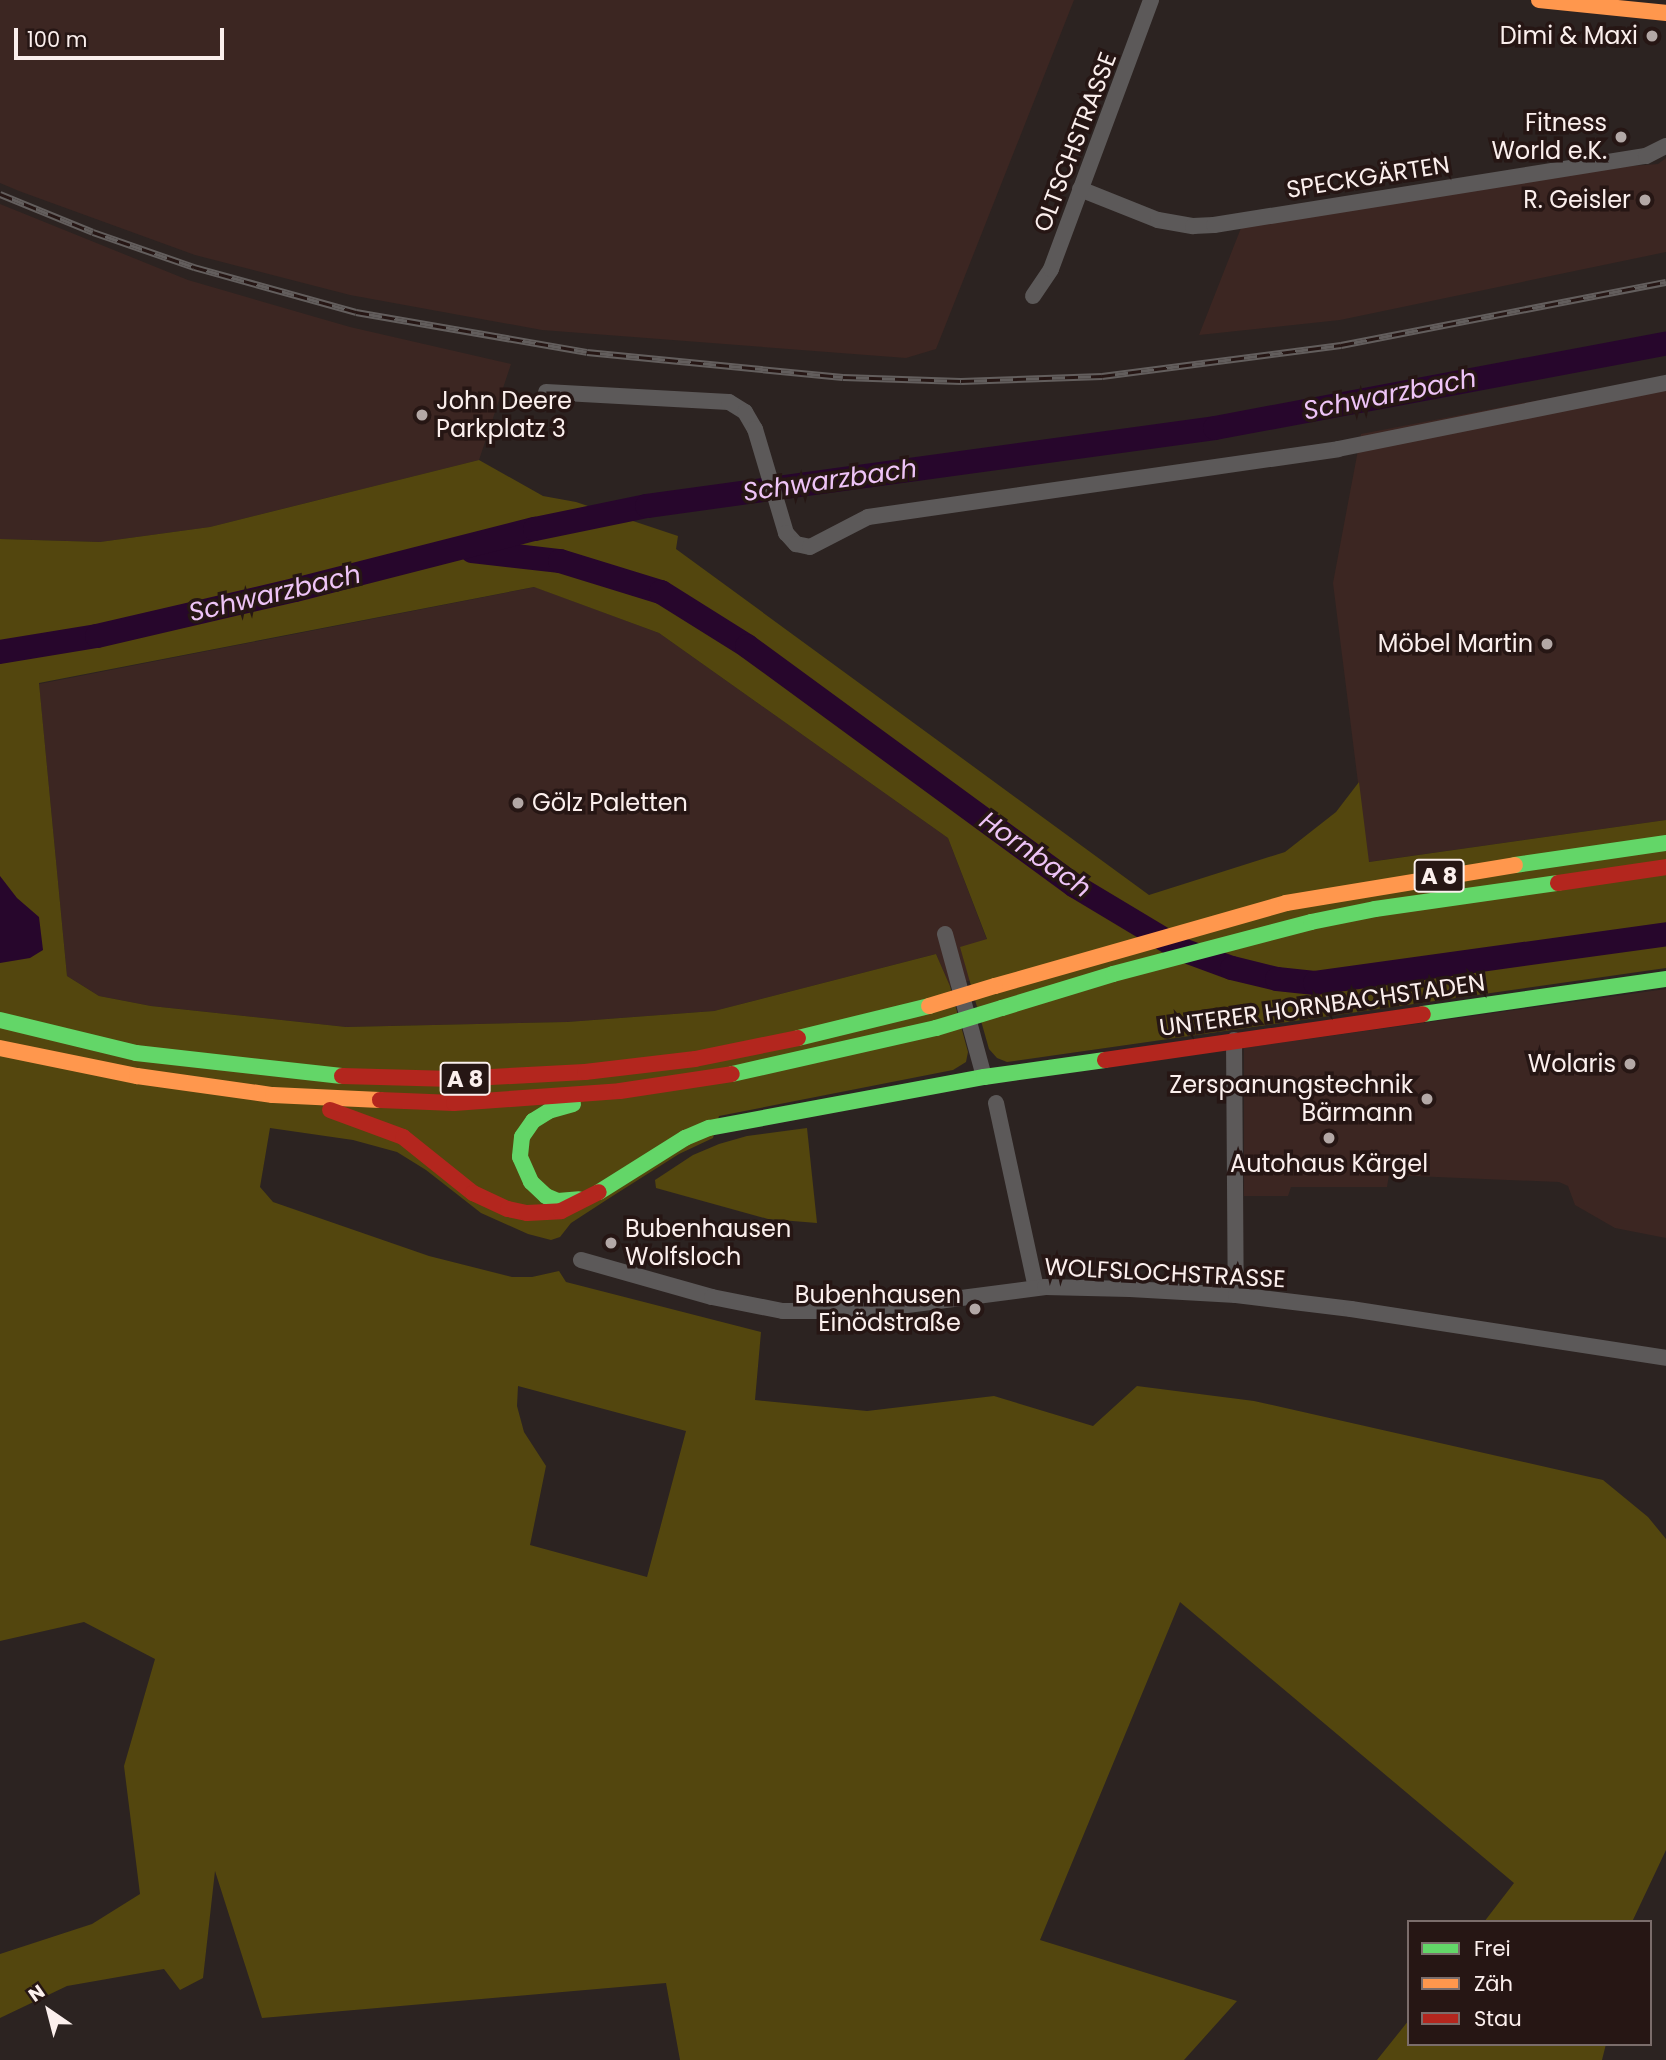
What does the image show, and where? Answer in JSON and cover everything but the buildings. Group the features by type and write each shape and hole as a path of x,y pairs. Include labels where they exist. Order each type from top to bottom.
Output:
{"main road":[{"path":"1539,0 1666,13"},
{"name":"A 8","path":"0,1020 136,1053 246,1068 339,1076 453,1079 585,1072 695,1059 813,1035 929,1006 1215,921 1357,888 1666,843"},
{"name":"A 8","path":"0,1048 137,1076 273,1095 454,1103 620,1091 756,1071 936,1028 1240,939 1375,909 1666,867"},
{"name":"UNTERER HORNBACHSTADEN","path":"598,1192 668,1147 709,1128 845,1100 1234,1040 1666,979"},
{"path":"598,1192 571,1201 546,1196 525,1174 520,1157 522,1137 534,1121 549,1111 620,1091"},
{"path":"273,1095 370,1122 403,1137 473,1193 508,1209 527,1213 561,1211 598,1192"}],"street":[{"name":"OLTSCHSTRASSE","path":"1033,296 1051,269 1152,0"},
{"name":"SPECKGÄRTEN","path":"1080,189 1158,220 1193,226 1214,226 1646,156 1666,146"},
{"path":"547,392 729,402 745,412 763,454 786,533 796,544 810,547 868,517 1398,438 1666,383"},
{"path":"945,934 984,1077"},
{"path":"1234,1040 1236,1295"},
{"path":"996,1103 1036,1288"},
{"name":"WOLFSLOCHSTRASSE","path":"581,1260 712,1297 783,1311 861,1311 1036,1288 1084,1287 1236,1295 1389,1315 1666,1358"}],"shaded area":[{"path":"0,0 1074,0 936,349 906,358 542,330 350,295 195,255 19,191 0,183"},
{"path":"1666,158 1666,252 1340,320 1199,335 1241,228 1593,169 1658,164"},
{"path":"0,204 188,280 350,327 511,364 479,460 210,527 100,542 0,539"},
{"path":"1666,376 1666,820 1368,862 1333,583 1361,434"},
{"path":"479,460 543,496 576,502 678,536 676,549 1149,895 1285,852 1336,812 1359,782 1369,862 1666,820 1666,968 1007,1062 997,1058 989,1049 960,947 987,939 948,838 659,633 534,587 39,683 67,976 99,996 151,1006 346,1027 567,1022 714,1011 936,954 950,986 968,1052 966,1062 953,1070 719,1116 713,1138 679,1154 611,1197 571,1223 560,1237 551,1240 528,1234 481,1213 426,1170 397,1152 353,1140 270,1128 260,1187 273,1202 429,1256 512,1277 532,1277 559,1271 566,1282 761,1332 755,1400 867,1411 994,1396 1093,1426 1137,1386 1254,1401 1603,1480 1648,1517 1666,1539 1666,1850 1633,1920 1486,1920 1514,1883 1180,1602 1040,1940 1237,2001 1184,2060 680,2060 666,1983 262,2018 215,1871 203,1978 180,1990 164,1969 67,1986 0,2018 0,1954 92,1924 140,1894 124,1766 155,1659 84,1622 0,1641 0,539 100,542 210,527","holes":["518,1386 686,1431 647,1577 530,1545 546,1466 524,1432 517,1406"]},
{"path":"535,587 659,633 948,838 987,940 971,980 950,986 936,954 714,1011 567,1022 346,1027 151,1006 99,996 67,976 39,684"},
{"path":"0,876 17,898 39,917 43,950 30,958 0,963"},
{"path":"1666,989 1666,1238 1615,1228 1575,1205 1568,1186 1559,1182 1389,1175 1387,1187 1291,1187 1288,1196 1244,1196 1244,1048"},
{"path":"807,1128 817,1223 768,1219 656,1188 655,1180 693,1155 719,1144 747,1136"},
{"path":"1407,2022 1407,2046 1606,2046 1602,2060 1377,2060"}],"waterway":[{"name":"Schwarzbach","path":"0,652 97,636 295,590 535,529 647,506 1215,428 1666,344"},
{"name":"Hornbach","path":"472,551 560,561 661,592 747,646 1075,886 1180,949 1232,968 1277,979 1315,983 1666,934"}],"railway":[{"path":"0,194 93,232 194,267 356,312 587,352 843,377 961,381 1102,376 1341,345 1666,282"}],"traffic: fast":[{"path":"1515,865 1666,843"},
{"path":"1002,1008 1113,974 1311,922 1375,909 1558,883"},
{"path":"1423,1014 1666,979"},
{"path":"798,1038 929,1006"},
{"path":"936,1028 1002,1008"},
{"path":"0,1020 136,1053 342,1076"},
{"path":"732,1074 936,1028"},
{"path":"599,1192 685,1138 709,1128 984,1077 1105,1060"},
{"path":"573,1104 549,1111 533,1121 522,1137 520,1157 531,1182 546,1196 558,1201 579,1199"}],"traffic: slow":[{"path":"1539,0 1666,13"},
{"path":"995,986 1286,903 1515,865"},
{"path":"929,1006 995,986"},
{"path":"0,1048 137,1076 273,1095 380,1100"}],"traffic: jam":[{"path":"1558,883 1666,867"},
{"path":"1105,1060 1423,1014"},
{"path":"342,1076 453,1079 585,1072 695,1059 798,1038"},
{"path":"380,1100 454,1103 620,1091 732,1074"},
{"path":"330,1110 403,1137 473,1193 508,1209 527,1213 561,1211 599,1192"}],"place":[{"name":"Dimi & Maxi","path":"1652,36"},
{"name":"Fitness World e.K.","path":"1621,137"},
{"name":"R. Geisler","path":"1645,200"},
{"name":"John Deere Parkplatz 3","path":"422,415"},
{"name":"Möbel Martin","path":"1547,644"},
{"name":"Gölz Paletten","path":"518,803"},
{"name":"Wolaris","path":"1630,1064"},
{"name":"Zerspanungstechnik Bärmann","path":"1427,1099"},
{"name":"Autohaus Kärgel","path":"1329,1138"},
{"name":"Bubenhausen Wolfsloch","path":"611,1243"},
{"name":"Bubenhausen Einödstraße","path":"975,1309"}]}
